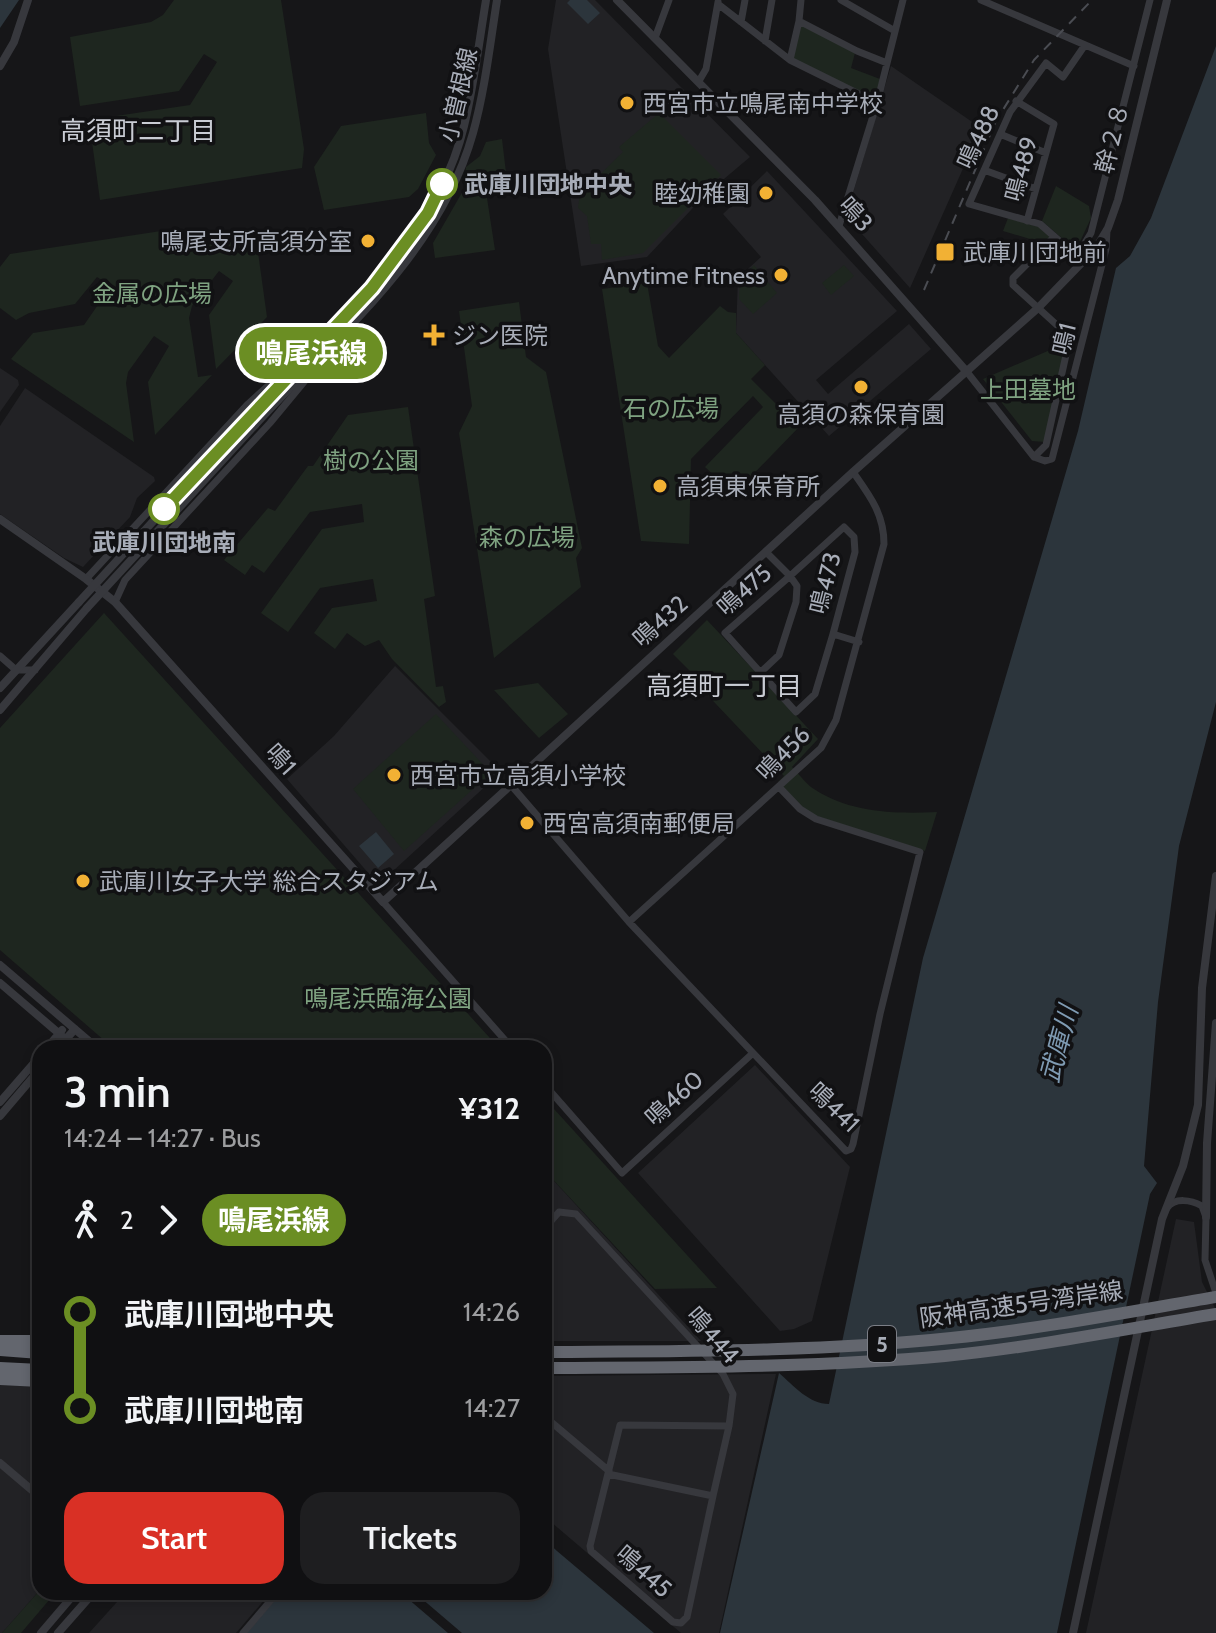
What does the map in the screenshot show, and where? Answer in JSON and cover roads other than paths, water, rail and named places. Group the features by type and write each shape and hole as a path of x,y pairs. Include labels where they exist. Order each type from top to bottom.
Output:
{"highway":[{"name":"阪神高速5号湾岸線","path":"552,1351 775,1350 893,1343 1001,1333 1216,1295"},
{"name":"阪神高速5号湾岸線","path":"552,1368 736,1367 892,1360 1039,1344 1216,1314"},
{"path":"0,1341 32,1341"},
{"path":"0,1350 32,1352"},
{"path":"0,1368 32,1370"},
{"path":"0,1379 32,1381"}],"street":[{"path":"0,66 14,42 28,0"},
{"name":"小曽根線","path":"86,579 248,404 289,367 316,348 354,309 428,213 464,127 486,0"},
{"name":"小曽根線","path":"115,602 125,580 270,423 402,268 430,227 455,181 473,134 497,0"},
{"name":"鳴3","path":"617,0 839,226 967,372 1034,457"},
{"path":"655,38 669,0"},
{"path":"741,22 745,0"},
{"path":"765,41 772,0"},
{"path":"790,60 801,0"},
{"path":"841,0 895,31"},
{"path":"839,226 877,103 903,0"},
{"path":"981,0 1134,66 1150,0"},
{"name":"幹２８","path":"1038,308 1096,248 1108,228 1118,200 1167,0"},
{"path":"718,2 790,60 877,103"},
{"path":"699,81 706,69 718,2"},
{"path":"799,21 887,63"},
{"name":"鳴488","path":"1085,45 1063,77 1046,63 1016,101 969,204 1040,224 1072,252 1080,251 1091,233 1134,66"},
{"name":"鳴489","path":"1016,101 1054,124 1027,221"},
{"path":"1000,134 1046,153"},
{"path":"984,170 1036,189"},
{"name":"鳴1","path":"1034,457 1045,461 1052,459 1106,249 1108,228"},
{"path":"1034,457 1046,445 1070,337 1013,285 1013,278 1054,237"},
{"name":"鳴432","path":"383,902 853,472 1038,308"},
{"path":"252,421 337,342"},
{"path":"0,688 83,605 316,348"},
{"name":"鳴456","path":"629,922 821,748 836,720 884,544 884,529 876,504 853,472"},
{"name":"鳴1","path":"0,519 115,602 505,1040"},
{"name":"鳴473","path":"766,552 790,576 844,527 854,537 855,552 833,634 859,642"},
{"path":"761,672 779,655 796,602 797,586 790,576"},
{"name":"鳴475","path":"790,576 725,633 796,712 815,694 833,634"},
{"path":"0,710 35,670 83,605"},
{"path":"0,656 16,670 35,670"},
{"name":"鳴441","path":"510,784 629,922 846,1151 851,1149 920,852 816,819 800,809 779,787"},
{"path":"1073,1633 1165,1209 1183,1166 1198,1105 1199,1035 1207,937 1216,876"},
{"path":"1207,937 1216,927"},
{"path":"0,965 88,1040"},
{"path":"0,983 67,1040"},
{"path":"1216,1023 1207,1143 1205,1260 1216,1295"},
{"path":"57,1040 72,1026"},
{"path":"61,1040 62,1036"},
{"name":"鳴460","path":"552,1093 622,1173 753,1053"},
{"path":"0,1102 32,1065"},
{"path":"0,1116 32,1078"},
{"path":"1165,1209 1171,1202 1179,1200 1196,1203 1202,1206 1206,1217"},
{"name":"鳴444","path":"552,1220 559,1212 576,1214 723,1374 733,1394 713,1496"},
{"path":"552,1423 609,1472 713,1496"},
{"name":"鳴445","path":"713,1496 685,1621 677,1624 591,1551 620,1425 729,1426"},
{"path":"0,1463 32,1490"},
{"path":"41,1633 69,1600"},
{"path":"58,1633 87,1600"},
{"path":"243,1633 271,1600"}],"water":[{"path":"0,0 19,0 0,28"},
{"path":"570,0 587,0 600,13 588,24 567,3"},
{"name":"武庫川","path":"1216,46 1216,702 1179,846 1158,1002 1144,1166 1157,1183 1150,1194 1057,1633 720,1633 779,1373 808,1398 829,1404 923,958 1078,431 1116,268 1130,256 1151,218"},
{"path":"376,832 394,854 378,868 359,846"},
{"path":"552,1546 654,1633 462,1633 423,1600 552,1600"},
{"path":"275,1600 409,1600 448,1633 247,1633"}],"railway":[{"path":"924,290 996,121 1034,60 1092,0"}],"place":[{"name":"西宮市立鳴尾南中学校","path":"627,103"},
{"name":"武庫川団地中央","path":"442,184"},
{"name":"睦幼稚園","path":"766,193"},
{"name":"鳴尾支所高須分室","path":"368,241"},
{"name":"武庫川団地前","path":"945,252"},
{"name":"Anytime Fitness","path":"781,275"},
{"name":"ジン医院","path":"434,335"},
{"name":"高須の森保育園","path":"861,387"},
{"name":"高須東保育所","path":"660,486"},
{"name":"武庫川団地南","path":"164,509"},
{"name":"西宮市立高須小学校","path":"394,775"},
{"name":"西宮高須南郵便局","path":"527,823"},
{"name":"武庫川女子大学 総合スタジアム","path":"83,881"}],"district":[{"name":"高須町二丁目","path":"138,131"},
{"name":"高須町一丁目","path":"724,686"}],"park label":[{"name":"金属の広場","path":"152,293"},
{"name":"上田墓地","path":"1028,389"},
{"name":"石の広場","path":"671,408"},
{"name":"樹の公園","path":"371,460"},
{"name":"森の広場","path":"527,537"},
{"name":"鳴尾浜臨海公園","path":"388,998"}]}
